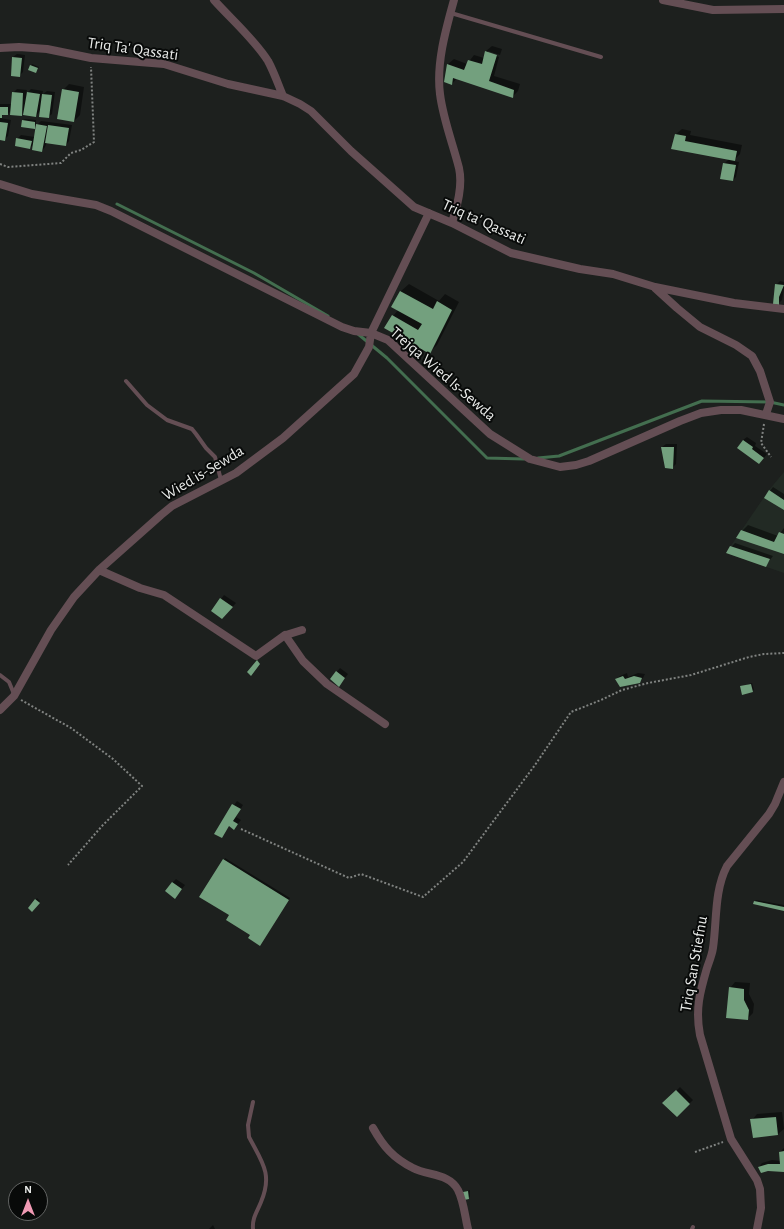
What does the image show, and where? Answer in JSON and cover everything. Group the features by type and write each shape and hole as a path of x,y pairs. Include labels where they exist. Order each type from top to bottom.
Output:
{"street":[{"path":"214,0 259,49 271,68 283,96"},
{"path":"452,223 458,194 459,169 440,94 439,73 450,13 454,0"},
{"path":"663,0 709,10 784,9"},
{"name":"Triq Ta' Qassati","path":"0,48 19,47 47,49 91,58 164,64 228,84 283,96"},
{"name":"Triq ta' Qassati","path":"283,96 311,111 351,151 414,207 452,223 511,252 580,270 613,274 655,288 734,303 784,309"},
{"name":"Trejqa Wied Is-Sewda","path":"0,184 32,194 96,205 111,211 342,327 354,331 371,333 388,340 490,434 530,459 560,467 576,465 589,461 680,421 701,414 721,410 741,410 784,418"},
{"name":"Wied is-Sewda","path":"0,710 14,696 51,630 74,597 99,570 172,506 236,473 283,438 354,374 369,347 371,333 429,213"},
{"path":"655,288 700,327 736,345 752,356 760,371 770,402 766,414"},
{"path":"99,570 140,588 164,595 256,656 285,635 302,630"},
{"path":"286,635 303,662 327,684 385,724"},
{"name":"Triq San Stiefnu","path":"757,1229 761,1208 760,1189 757,1180 731,1139 700,1035 698,1024 698,1003 713,950 718,893 723,874 727,866 769,814 784,782"},
{"path":"373,1128 381,1143 395,1157 413,1168 445,1178 454,1186 460,1196 468,1229"}],"lane":[{"path":"450,13 601,58"},
{"path":"126,381 143,401 167,420 192,429 206,448 215,457 222,481"},
{"path":"0,675 9,682 14,696"},
{"path":"253,1102 247,1132 266,1172 267,1180 263,1197 253,1218 253,1229"}],"path":[{"path":"0,164 8,167 61,163 71,153 82,150 94,142 91,58"},
{"path":"766,414 761,443 771,457"},
{"path":"242,829 349,878 361,874 423,898 463,862 535,765 571,712 622,690 648,683 691,675 749,657 764,654 784,653"},
{"path":"14,696 71,728 113,759 142,786 102,826 68,865"},
{"path":"695,1152 731,1139"}],"shaded area":[{"path":"784,472 784,573 726,553 769,490"}],"building":[{"path":"485,51 497,55 489,81 514,90 513,98 453,78 452,85 444,82 447,64 464,70 468,60 482,64"},
{"path":"12,57 22,58 20,77 11,76"},
{"path":"30,65 38,68 36,73 28,70"},
{"path":"62,89 79,92 74,122 57,119"},
{"path":"12,92 23,93 22,116 10,115"},
{"path":"27,92 40,94 36,117 23,115"},
{"path":"42,94 52,95 49,118 39,117"},
{"path":"0,107 8,107 8,115 2,115 2,118 0,118"},
{"path":"22,120 35,122 35,129 21,127"},
{"path":"0,122 8,123 5,141 0,140"},
{"path":"36,124 47,126 42,152 32,150"},
{"path":"48,125 69,128 66,146 45,143"},
{"path":"675,134 686,136 685,141 737,151 735,161 671,149"},
{"path":"16,138 32,141 30,149 15,146"},
{"path":"723,163 736,165 733,181 720,179"},
{"path":"775,284 784,285 779,297 779,305 773,304"},
{"path":"400,291 433,309 437,301 452,310 430,354 384,328 392,315 418,330 422,324 391,307"},
{"path":"743,440 764,458 759,464 737,448"},
{"path":"661,447 674,447 673,469 665,468"},
{"path":"769,490 784,500 784,510 764,498"},
{"path":"741,530 774,542 779,532 784,534 784,554 736,538"},
{"path":"730,546 770,559 766,567 726,553"},
{"path":"220,598 233,607 222,619 211,611"},
{"path":"257,660 260,664 251,676 247,672"},
{"path":"336,671 345,678 339,687 330,679"},
{"path":"623,676 625,679 634,676 642,678 640,683 620,687 615,679"},
{"path":"751,684 753,692 742,695 740,686"},
{"path":"232,804 241,809 233,821 238,824 234,830 229,826 222,838 214,834"},
{"path":"223,859 289,900 260,946 248,938 250,935 226,920 229,915 199,897"},
{"path":"172,882 182,889 175,899 165,891"},
{"path":"35,899 40,903 32,912 28,908"},
{"path":"754,901 784,907 784,911 753,904"},
{"path":"729,987 744,989 744,1000 749,1010 748,1020 726,1018"},
{"path":"676,1090 690,1104 677,1117 662,1103"},
{"path":"776,1117 778,1135 753,1138 750,1119"},
{"path":"784,1151 784,1172 768,1171 761,1173 758,1167 768,1164 780,1164 779,1152"},
{"path":"468,1191 469,1199 464,1200 463,1192"}],"waterway":[{"path":"117,204 254,273 328,316"},
{"path":"358,334 387,358 487,458 524,459"},
{"path":"538,458 559,456 702,401 770,402 784,405"}]}
